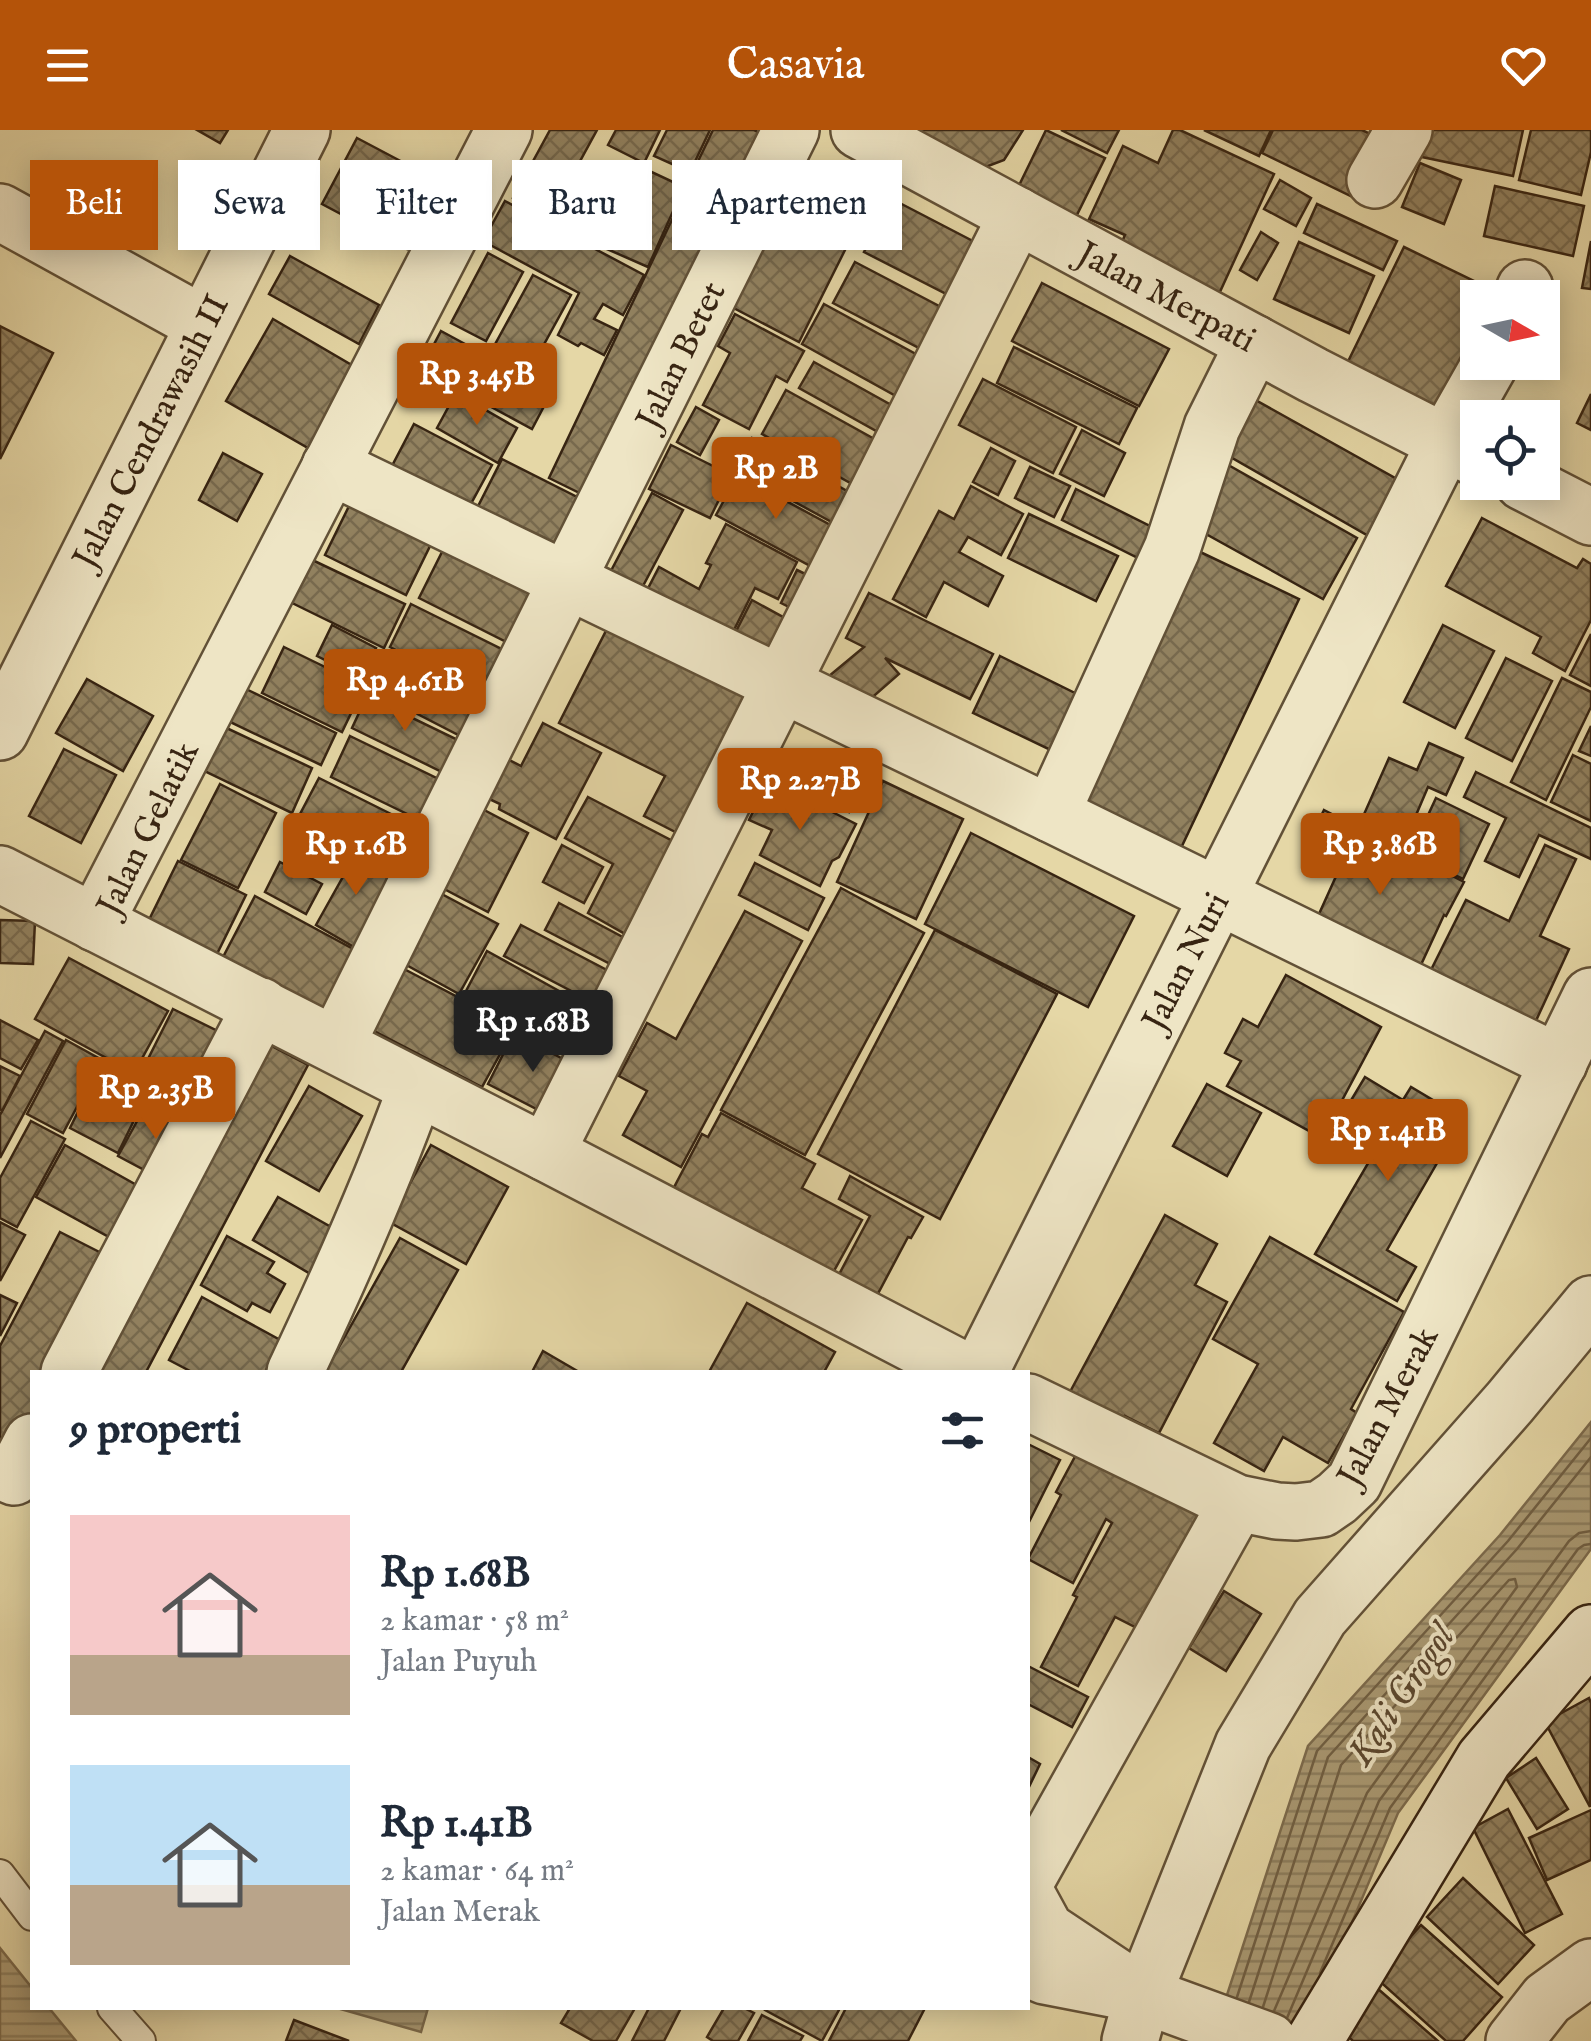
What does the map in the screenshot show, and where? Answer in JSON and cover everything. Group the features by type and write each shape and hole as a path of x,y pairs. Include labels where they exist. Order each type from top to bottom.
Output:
{"street":[{"name":"Jalan Cendrawasih II","path":"0,732 302,130"},
{"name":"Jalan Gelatik","path":"504,130 95,923 963,1370"},
{"name":"Jalan Betet","path":"336,1045 792,130"},
{"name":"Jalan Merpati","path":"859,130 1460,450"},
{"path":"1375,180 1404,130"},
{"path":"0,212 203,324"},
{"path":"546,1152 1017,215"},
{"path":"1051,814 1172,549 1212,426 1254,343"},
{"name":"Jalan Nuri","path":"981,1370 1218,896 1460,453"},
{"path":"330,466 1560,1063"},
{"path":"1558,500 1591,517"},
{"path":"0,874 95,923"},
{"name":"Jalan Merak","path":"1237,1503 1277,1511 1321,1509 1354,1482 1591,996"},
{"path":"70,1370 261,1006"},
{"path":"296,1370 390,1161 416,1088"},
{"path":"1148,2013 1244,1744 1320,1617 1591,1304"},
{"path":"1030,1403 1237,1503 1030,1872"},
{"path":"1314,2041 1484,1759 1591,1634"},
{"path":"1030,1901 1046,1930 1148,2013"},
{"path":"1514,2041 1547,1999 1591,1967"},
{"path":"1030,1970 1148,2013 1269,2041"}],"lane":[{"path":"0,1874 30,1913"},
{"path":"114,2010 141,2041"}],"water":[{"name":"Kali Grogol","path":"1591,1422 1591,1549 1398,1813 1302,2041 1213,2038 1308,1746 1500,1535"},
{"path":"0,1948 30,1986 30,2010 51,2010 76,2041 0,2041"},
{"path":"344,2010 427,2010 421,2032"}],"building":[{"path":"197,130 228,130 220,143"},
{"path":"550,130 597,130 581,160 534,160"},
{"path":"616,130 660,130 645,160 608,145"},
{"path":"667,130 710,130 696,160 672,160 672,164 654,156"},
{"path":"713,130 754,130 778,141 769,160 699,160"},
{"path":"878,130 1023,130 1004,160 959,177"},
{"path":"1046,130 1105,158 1068,233 1010,204"},
{"path":"1061,130 1119,130 1107,153"},
{"path":"1173,130 1274,174 1213,307 1114,260 1125,235 1089,219 1123,146 1158,163"},
{"path":"1204,130 1271,130 1259,156"},
{"path":"1273,130 1362,130 1387,142 1359,200 1262,153"},
{"path":"1423,130 1523,130 1513,176 1417,156"},
{"path":"1531,130 1591,130 1591,152 1581,195 1519,180"},
{"path":"357,138 399,160 345,160"},
{"path":"1420,163 1461,180 1444,224 1402,207"},
{"path":"340,170 340,214 322,204"},
{"path":"652,172 672,181 672,214 648,267 609,250 652,250"},
{"path":"1280,180 1311,198 1296,226 1264,209"},
{"path":"1495,186 1584,206 1573,256 1484,236"},
{"path":"505,201 512,205 512,250 597,250 644,275 623,315 603,304 594,319 617,330 604,355 558,335 579,293 492,246 492,225"},
{"path":"902,204 992,251 964,303 864,252 902,250"},
{"path":"1317,204 1397,241 1383,270 1304,233"},
{"path":"672,220 672,250 720,250 600,503 549,478"},
{"path":"1261,232 1278,243 1257,280 1240,270"},
{"path":"1591,241 1591,289 1582,288"},
{"path":"1299,242 1374,276 1349,333 1274,299"},
{"path":"1404,247 1472,280 1460,280 1460,376 1436,425 1340,378"},
{"path":"751,250 845,250 799,342 724,303"},
{"path":"488,253 523,272 486,341 451,323"},
{"path":"290,256 379,305 359,344 269,294"},
{"path":"855,262 962,318 940,359 833,303"},
{"path":"533,275 571,295 531,368 493,348"},
{"path":"1042,283 1169,349 1139,406 1012,341"},
{"path":"824,304 936,365 914,406 802,344"},
{"path":"735,314 804,351 787,382 776,376 749,429 703,405 730,353 718,346"},
{"path":"273,319 355,367 308,448 226,401"},
{"path":"0,326 53,353 0,459"},
{"path":"441,331 552,391 532,429 421,369"},
{"path":"1014,347 1137,408 1119,444 997,383"},
{"path":"814,362 911,416 896,442 799,388"},
{"path":"983,379 1076,427 1053,473 959,425"},
{"path":"786,390 896,451 872,495 762,434"},
{"path":"456,393 517,428 498,463 437,428"},
{"path":"1243,393 1404,483 1372,538 1213,447"},
{"path":"1591,394 1591,430 1577,423"},
{"path":"696,407 719,420 700,455 677,442"},
{"path":"414,424 492,465 460,524 383,483"},
{"path":"1082,430 1125,453 1104,496 1060,474"},
{"path":"752,438 856,496 839,526 734,469"},
{"path":"671,445 731,475 710,518 649,489"},
{"path":"991,448 1015,461 998,495 973,482"},
{"path":"223,453 262,474 237,521 199,500"},
{"path":"502,459 597,507 564,573 469,524"},
{"path":"1223,462 1357,538 1323,599 1188,524"},
{"path":"1030,467 1070,486 1054,517 1015,498"},
{"path":"738,475 836,528 814,568 716,515"},
{"path":"971,486 1023,514 1001,555 968,537 959,552 1003,576 988,606 944,582 926,617 893,599 939,511 954,519"},
{"path":"1076,489 1172,537 1156,567 1062,520"},
{"path":"652,493 683,510 634,603 603,586"},
{"path":"351,502 432,542 406,595 325,555"},
{"path":"1029,514 1118,556 1096,601 1008,558"},
{"path":"1482,518 1577,568 1583,559 1591,564 1591,620 1565,671 1533,653 1541,637 1446,586"},
{"path":"726,524 797,562 778,599 755,588 724,650 640,604 659,567 699,589 711,565 706,563"},
{"path":"449,538 550,590 520,649 419,598"},
{"path":"1196,550 1299,599 1172,867 1069,818"},
{"path":"306,557 405,604 384,648 286,600"},
{"path":"797,570 824,583 807,616 781,603"},
{"path":"869,593 993,654 970,699 885,658 899,674 851,716 822,682 864,647 846,638"},
{"path":"752,600 805,629 780,675 728,647"},
{"path":"411,604 518,657 496,701 390,647"},
{"path":"610,623 754,696 693,841 644,816 665,776 559,723"},
{"path":"332,625 376,648 361,678 317,656"},
{"path":"1443,625 1494,651 1455,728 1404,702"},
{"path":"1591,634 1591,686 1570,675"},
{"path":"284,647 364,686 342,732 262,693"},
{"path":"387,653 488,705 470,741 369,689"},
{"path":"1000,656 1085,698 1057,753 973,713"},
{"path":"1506,658 1552,681 1512,761 1466,738"},
{"path":"1562,678 1591,692 1591,707 1546,800 1511,782"},
{"path":"87,679 153,716 123,771 56,733"},
{"path":"246,689 336,733 321,765 230,722"},
{"path":"367,696 458,740 442,772 352,728"},
{"path":"543,723 601,753 556,839 470,790 490,750 521,766"},
{"path":"218,724 312,768 292,813 198,768"},
{"path":"1591,726 1591,756 1579,751"},
{"path":"350,736 451,785 432,826 331,777"},
{"path":"1429,743 1463,758 1446,795 1428,787 1405,841 1361,821 1389,758 1417,770"},
{"path":"64,749 116,775 81,843 29,816"},
{"path":"801,752 863,782 849,812 786,782"},
{"path":"1573,755 1591,764 1591,821 1551,802"},
{"path":"1476,772 1591,828 1591,859 1539,835 1519,877 1485,861 1506,818 1464,797"},
{"path":"319,778 425,831 405,870 299,816"},
{"path":"769,780 856,824 820,886 760,855 772,830 749,820"},
{"path":"883,781 963,819 916,919 837,882"},
{"path":"220,784 276,813 238,888 181,860"},
{"path":"588,797 688,849 627,935 588,913 613,864 565,838"},
{"path":"1436,798 1489,824 1463,879 1410,854"},
{"path":"469,802 528,833 488,912 429,881"},
{"path":"1324,810 1464,882 1413,982 1310,934 1342,863 1307,845"},
{"path":"971,833 1134,916 1088,1007 925,924"},
{"path":"562,845 603,867 584,903 543,882"},
{"path":"1545,845 1576,859 1540,936 1569,949 1534,1025 1429,974 1466,900 1509,921"},
{"path":"358,850 397,872 354,947 316,925"},
{"path":"178,861 246,895 214,960 146,926"},
{"path":"280,862 322,884 306,914 265,892"},
{"path":"755,863 824,898 808,930 739,895"},
{"path":"841,888 924,933 805,1155 721,1110"},
{"path":"438,892 498,924 459,994 401,962"},
{"path":"255,896 355,950 321,1013 222,959"},
{"path":"559,903 632,942 618,968 545,930"},
{"path":"745,911 802,941 681,1167 623,1135 647,1091 619,1076 647,1023 676,1039"},
{"path":"0,920 35,921 33,964 0,963"},
{"path":"521,925 624,979 608,1010 504,956"},
{"path":"935,930 1057,994 940,1219 818,1154"},
{"path":"487,951 604,1016 582,1057 465,993"},
{"path":"69,958 168,1011 134,1073 35,1019"},
{"path":"383,958 515,1027 482,1087 351,1019"},
{"path":"1286,975 1381,1027 1322,1138 1227,1086 1241,1061 1225,1053 1243,1019 1258,1027"},
{"path":"173,1009 236,1040 198,1116 135,1085"},
{"path":"0,1020 38,1040 21,1069 0,1058"},
{"path":"45,1031 63,1041 0,1158 0,1115"},
{"path":"514,1033 578,1067 552,1117 488,1084"},
{"path":"66,1040 102,1060 63,1133 27,1114"},
{"path":"260,1040 308,1065 147,1370 87,1370"},
{"path":"0,1066 20,1076 2,1111 0,1109"},
{"path":"96,1075 144,1100 118,1153 70,1128"},
{"path":"1365,1077 1403,1100 1411,1087 1463,1118 1387,1250 1416,1267 1397,1301 1315,1254 1384,1136 1344,1112"},
{"path":"1207,1084 1261,1113 1227,1176 1173,1146"},
{"path":"309,1086 362,1116 319,1191 266,1161"},
{"path":"147,1103 194,1128 165,1181 118,1156"},
{"path":"721,1113 815,1164 802,1188 862,1220 829,1280 670,1195 702,1134 708,1137"},
{"path":"31,1121 65,1139 17,1227 0,1218 0,1178"},
{"path":"65,1145 158,1197 129,1248 36,1197"},
{"path":"431,1145 508,1187 466,1264 389,1222"},
{"path":"850,1176 923,1217 873,1303 835,1282 870,1216 839,1199"},
{"path":"278,1197 354,1240 329,1285 253,1240"},
{"path":"1165,1215 1217,1244 1195,1285 1227,1302 1159,1433 1070,1392"},
{"path":"0,1222 25,1235 0,1281"},
{"path":"60,1232 119,1262 61,1370 30,1370 30,1428 20,1448 0,1437 0,1346"},
{"path":"227,1236 274,1262 267,1273 285,1284 270,1312 252,1303 247,1311 201,1285"},
{"path":"1270,1237 1404,1312 1351,1409 1357,1413 1328,1463 1283,1437 1264,1471 1214,1443 1258,1364 1213,1339"},
{"path":"400,1238 458,1270 402,1370 326,1370"},
{"path":"0,1295 17,1303 0,1336"},
{"path":"202,1297 282,1341 266,1370 188,1370 169,1360"},
{"path":"747,1303 835,1352 825,1370 710,1370"},
{"path":"543,1351 576,1370 533,1370"},
{"path":"1030,1445 1060,1460 1030,1520"},
{"path":"1078,1451 1204,1517 1182,1560 1175,1556 1137,1628 1115,1617 1078,1686 1041,1667 1077,1597 1073,1595 1112,1523 1106,1519 1073,1583 1030,1560 1061,1495 1056,1492"},
{"path":"1224,1591 1261,1614 1226,1671 1189,1648"},
{"path":"1030,1667 1088,1697 1072,1727 1030,1705"},
{"path":"1589,1698 1591,1703 1590,1807 1545,1722"},
{"path":"1030,1758 1040,1764 1030,1785"},
{"path":"1536,1758 1568,1809 1537,1829 1506,1778"},
{"path":"1508,1809 1562,1914 1525,1933 1473,1828"},
{"path":"1591,1810 1591,1860 1547,1880 1529,1838"},
{"path":"1463,1878 1534,1945 1498,1984 1427,1917"},
{"path":"1421,1925 1502,1997 1463,2041 1446,2041 1375,1977"},
{"path":"1377,1988 1438,2041 1353,2041 1340,2029"},
{"path":"569,2010 634,2010 616,2041 593,2041 561,2023"},
{"path":"648,2010 680,2010 664,2041 632,2041"},
{"path":"723,2010 754,2013 738,2041 713,2041 707,2037"},
{"path":"765,2010 839,2010 822,2041"},
{"path":"845,2010 924,2010 908,2041 829,2041"},
{"path":"762,2015 803,2036 800,2041 748,2041"},
{"path":"294,2020 349,2041 286,2041"}]}
